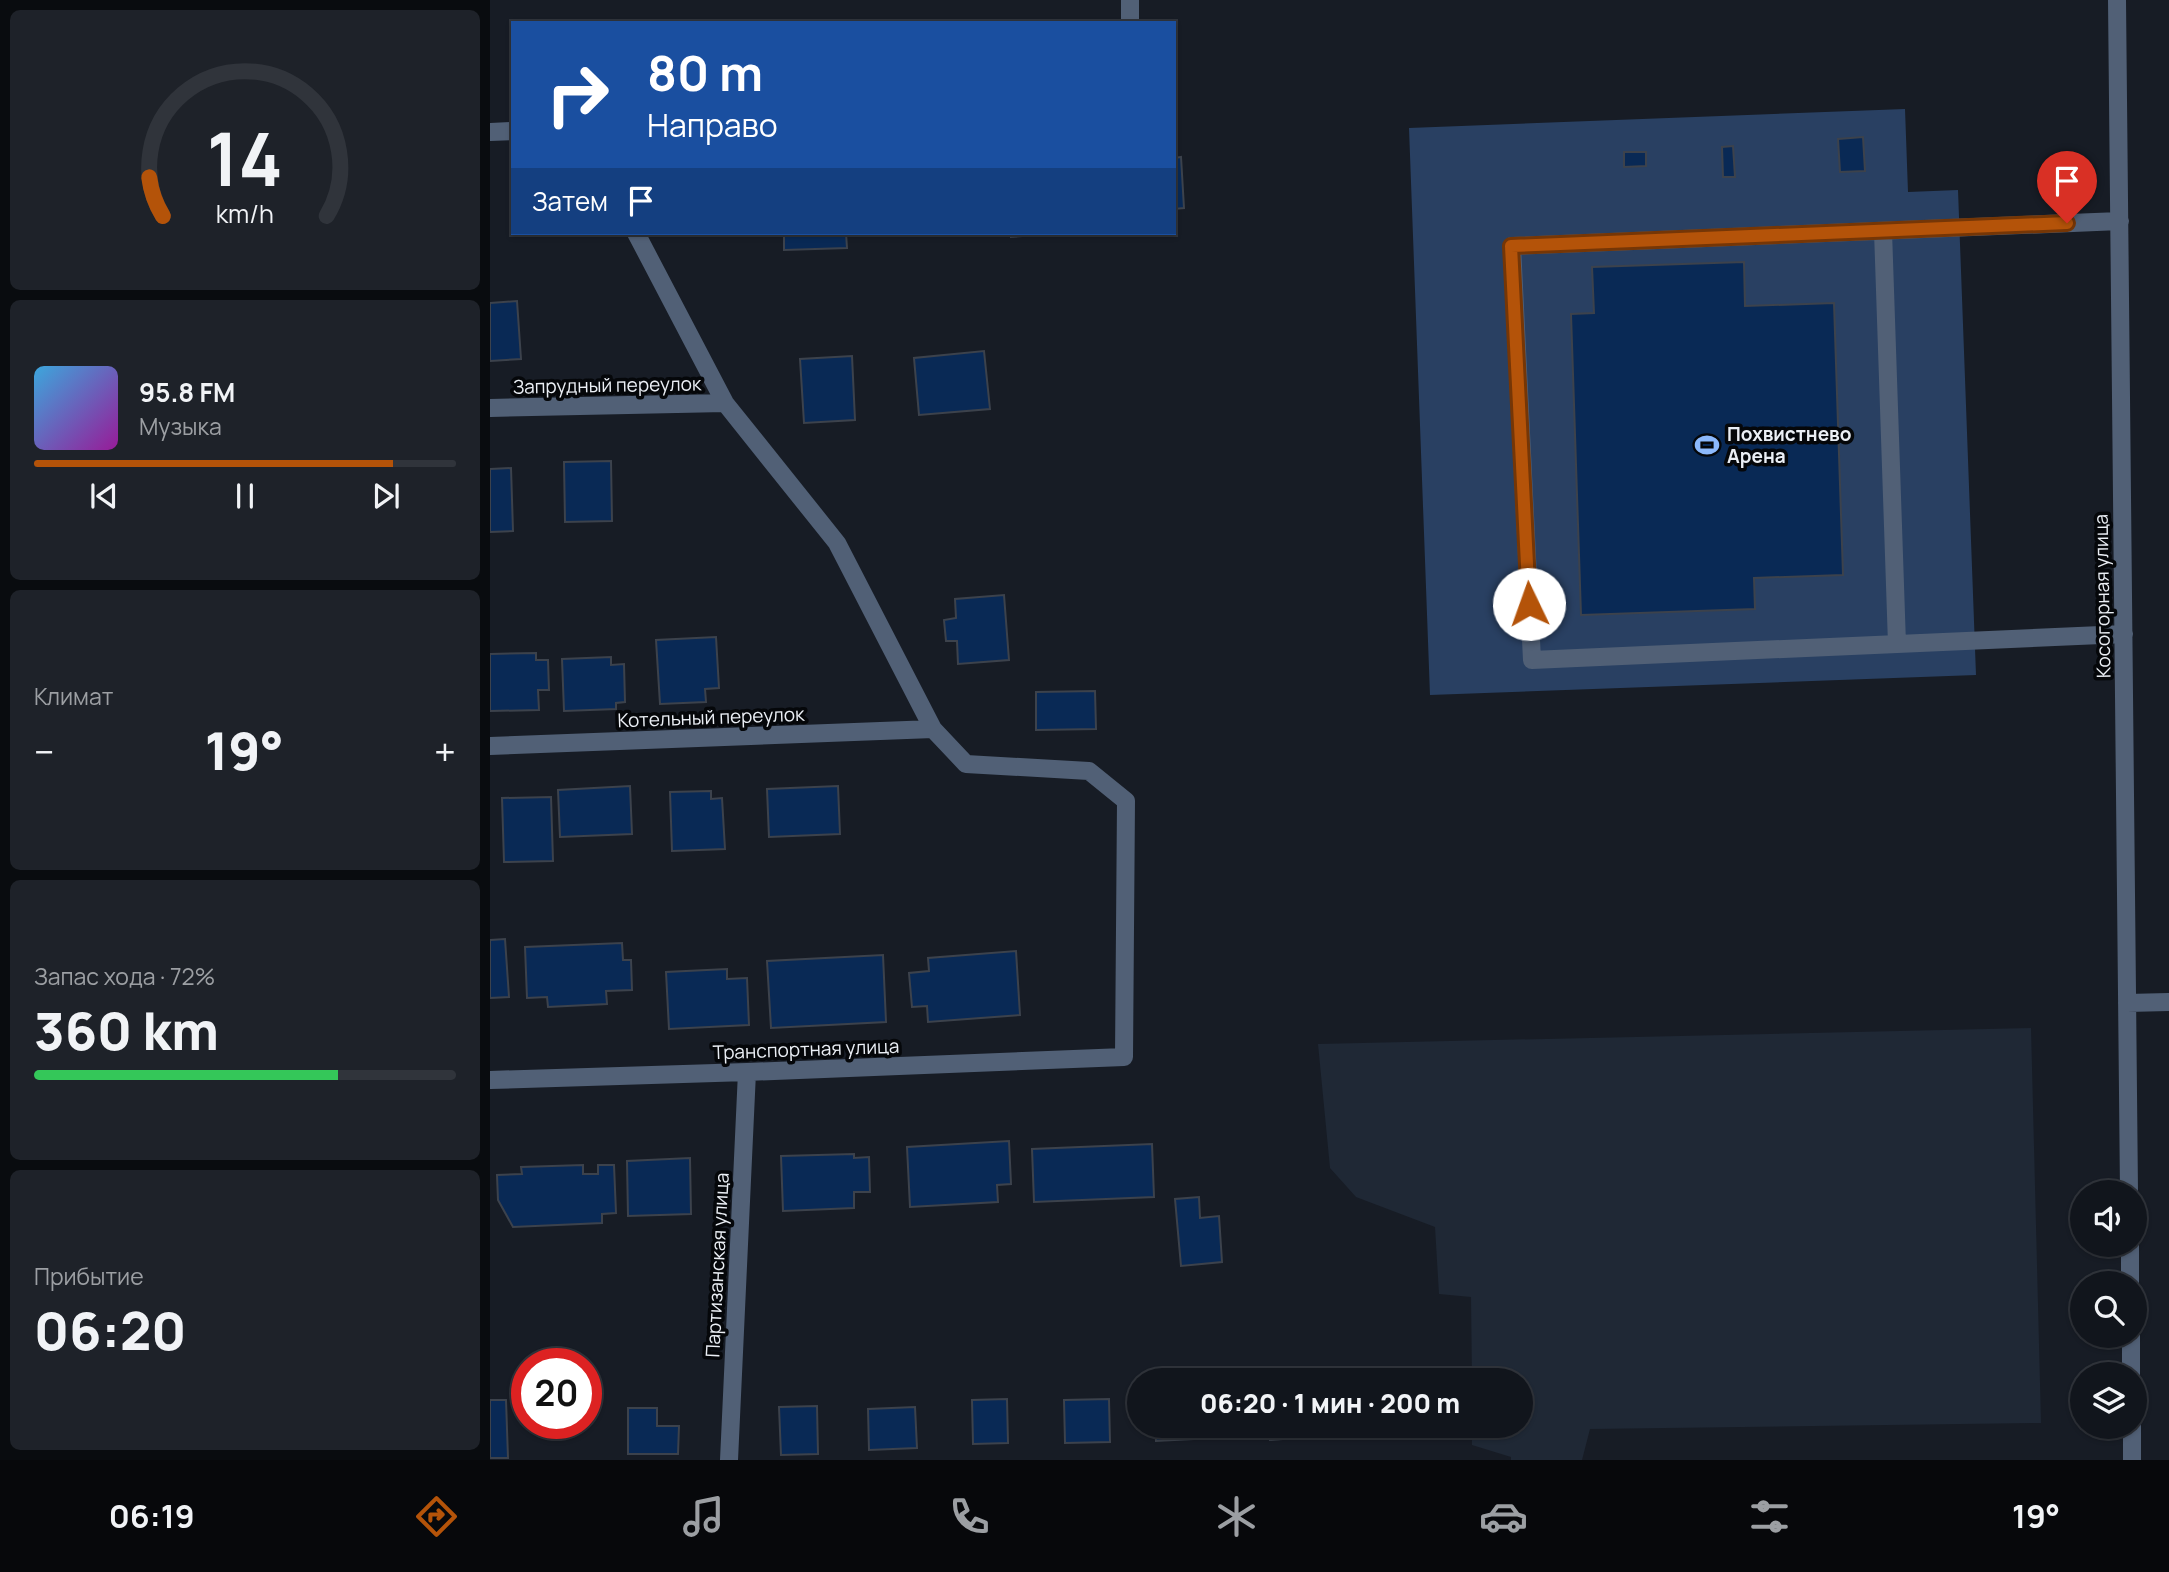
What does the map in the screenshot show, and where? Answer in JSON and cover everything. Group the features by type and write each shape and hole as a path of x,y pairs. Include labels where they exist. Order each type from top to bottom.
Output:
{"street":[{"path":"1130,0 1130,21"},
{"name":"Косогорная улица","path":"2117,0 2129,1180"},
{"path":"490,132 511,131"},
{"path":"2120,221 1511,246 1532,660 2124,634"},
{"path":"1883,231 1897,644"},
{"path":"637,235 725,403 837,543 933,730"},
{"name":"Запрудный переулок","path":"490,408 725,403"},
{"name":"Котельный переулок","path":"490,746 933,730"},
{"name":"Транспортная улица","path":"490,1080 1124,1056 1126,801 1088,771 966,764 933,730"},
{"path":"2127,1003 2169,1002"},
{"name":"Партизанская улица","path":"729,1460 747,1072"},
{"path":"2132,1439 2132,1460"}],"shaded area":[{"path":"1905,109 1908,192 1958,190 1976,675 1430,695 1409,128"},
{"path":"2031,1028 2041,1423 1590,1429 1582,1460 1511,1460 1511,1457 1472,1445 1472,1438 1533,1438 1533,1368 1472,1368 1471,1297 1439,1294 1435,1227 1356,1197 1330,1168 1318,1044"}],"building":[{"path":"1863,137 1865,171 1840,172 1838,139"},
{"path":"1733,146 1735,177 1723,177 1722,147"},
{"path":"1624,152 1646,152 1646,166 1624,167"},
{"path":"1181,157 1184,208 1176,209 1176,158"},
{"path":"784,235 846,235 847,248 784,250"},
{"name":"Похвистнево Арена","path":"1744,262 1745,306 1834,303 1843,575 1754,578 1755,609 1581,615 1571,314 1594,313 1592,267"},
{"path":"517,301 521,359 490,361 490,303"},
{"path":"984,351 990,409 919,415 914,358"},
{"path":"852,356 855,420 804,423 800,359"},
{"path":"611,461 612,521 565,522 564,462"},
{"path":"511,468 513,531 490,532 490,469"},
{"path":"1004,595 1009,660 958,664 957,641 946,641 944,620 956,618 955,599"},
{"path":"716,637 719,688 705,689 706,702 660,704 656,640"},
{"path":"536,653 536,660 548,660 549,690 538,690 539,710 490,711 490,654"},
{"path":"611,657 611,665 624,664 625,702 616,703 616,709 564,711 562,659"},
{"path":"1095,691 1096,729 1036,730 1036,692"},
{"path":"630,786 632,834 560,837 558,790"},
{"path":"838,786 840,834 769,837 767,789"},
{"path":"711,791 711,799 722,798 725,849 672,851 670,792"},
{"path":"551,797 553,861 504,862 502,798"},
{"path":"505,939 509,997 490,998 490,940"},
{"path":"622,943 623,960 631,960 632,990 606,991 607,1004 548,1007 547,997 527,998 525,947"},
{"path":"1016,951 1020,1015 928,1022 927,1006 912,1007 909,973 929,971 928,958"},
{"path":"883,955 886,1022 771,1028 767,961"},
{"path":"727,969 727,979 747,978 749,1025 669,1029 666,972"},
{"path":"1009,1141 1011,1184 997,1185 998,1202 910,1207 907,1147"},
{"path":"1152,1144 1154,1197 1034,1202 1032,1149"},
{"path":"854,1154 854,1158 869,1157 870,1192 854,1192 854,1208 783,1211 781,1156"},
{"path":"690,1158 691,1214 628,1216 627,1161"},
{"path":"583,1165 583,1174 598,1174 598,1165 614,1165 616,1213 602,1214 602,1223 513,1227 498,1200 497,1175 522,1174 521,1167"},
{"path":"1199,1197 1200,1218 1219,1216 1222,1262 1181,1266 1175,1199"},
{"path":"1007,1399 1008,1443 973,1444 972,1400"},
{"path":"1109,1399 1110,1442 1065,1443 1064,1400"},
{"path":"490,1400 506,1400 508,1458 490,1458"},
{"path":"817,1406 818,1454 781,1455 779,1407"},
{"path":"915,1407 917,1448 869,1450 868,1409"},
{"path":"628,1408 657,1408 657,1426 679,1426 678,1454 628,1454"},
{"path":"1156,1438 1193,1439 1156,1441"}],"place":[{"name":"Похвистнево Арена","path":"1707,445"}],"route":[{"path":"1529,604 1511,246 2067,223"}]}
